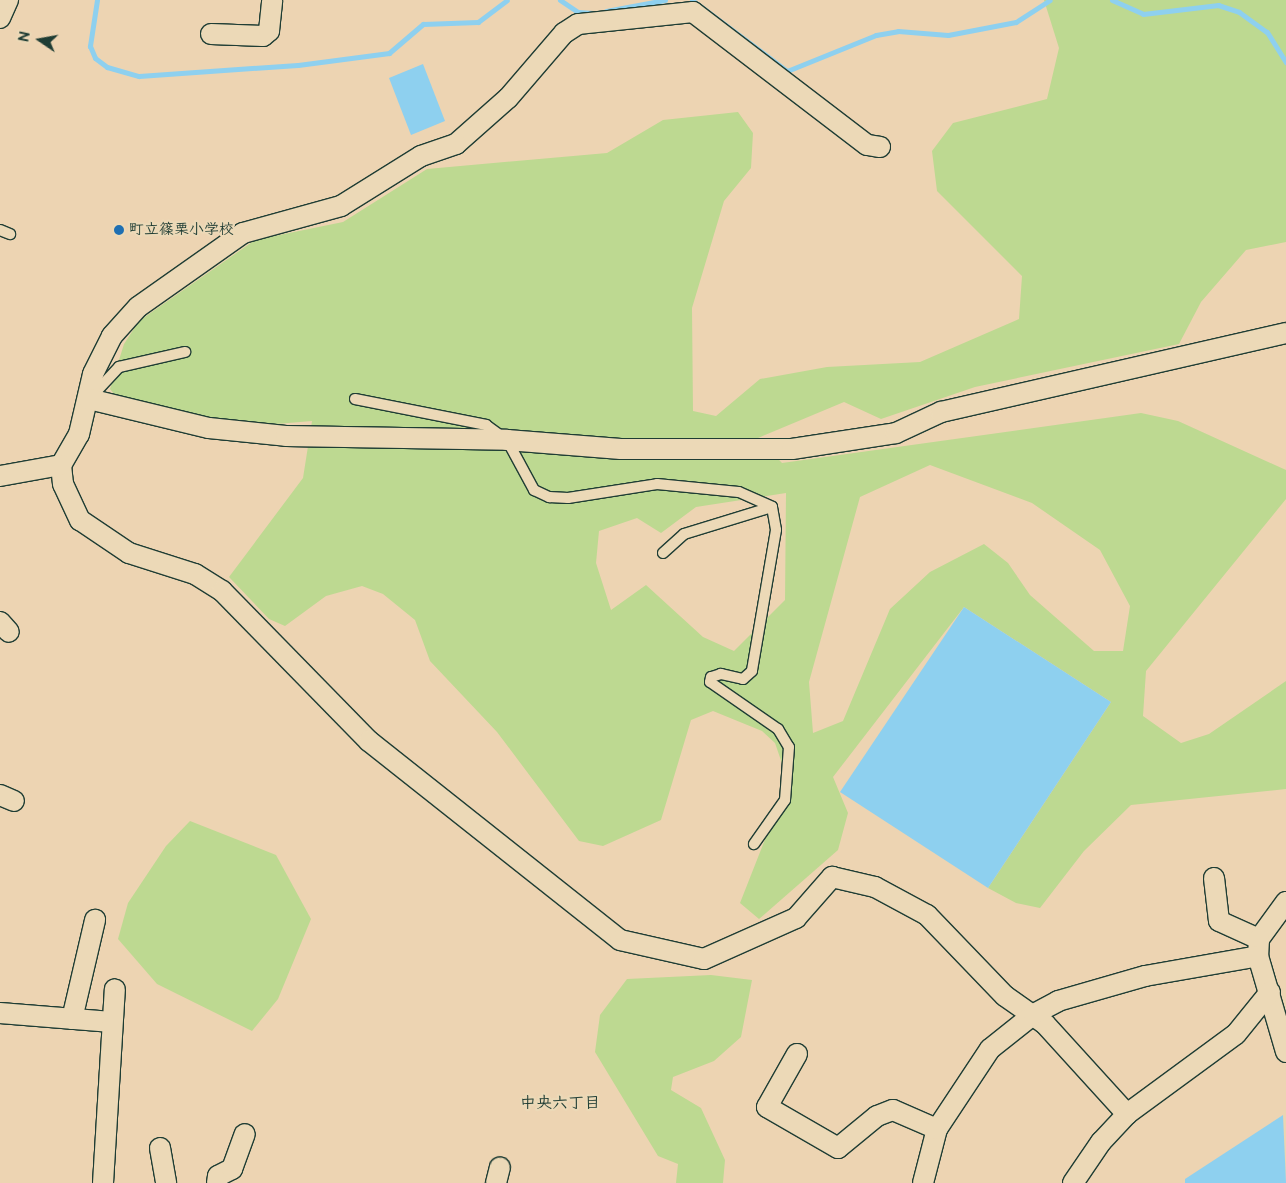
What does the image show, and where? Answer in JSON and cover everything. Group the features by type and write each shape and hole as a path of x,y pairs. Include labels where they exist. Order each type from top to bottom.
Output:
{"street":[{"path":"0,18 8,0"},
{"path":"211,34 263,36 269,31 272,0"},
{"path":"880,147 867,145 699,6 578,24 564,33 508,98 456,144 421,156 341,206 243,234 138,307 112,336 93,374 89,398 79,434 62,465 68,502 80,520 129,553 195,574 222,591 369,741 620,940 704,959 729,944 784,926 810,905 832,876 844,876 875,887 927,914 1005,996 1034,1014 1127,1114"},
{"path":"89,398 209,428 276,435 507,440 621,449 792,449 896,433 941,412 1286,333"},
{"path":"0,476 62,465"},
{"path":"1214,878 1219,921 1258,948 1286,1052"},
{"path":"923,1183 937,1129 990,1048 1034,1014 1058,1001 1145,976 1258,948 1286,902"},
{"path":"72,1019 95,920"},
{"path":"103,1183 115,988"},
{"path":"1073,1183 1101,1142 1127,1114 1236,1034 1270,992"},
{"path":"0,1013 112,1022"},
{"path":"797,1054 767,1107 838,1148 877,1116 893,1110 937,1129"},
{"path":"217,1183 218,1176 232,1169 245,1134"},
{"path":"160,1148 166,1183"}],"lane":[{"path":"0,230 10,234"},
{"path":"89,398 119,367 185,352"},
{"path":"354,399 486,425 507,440 534,490 549,497 568,498 657,484 739,492 772,506"},
{"path":"663,553 684,534 772,506"},
{"path":"754,844 785,800 789,747 778,729 710,682 711,677 721,674 743,679 752,671 776,530 772,506"}],"green space":[{"path":"1044,0 1286,0 1286,242 1246,250 1201,302 1179,344 975,387 881,419 844,402 758,438 782,463 1141,413 1178,421 1286,470 1286,499 1146,671 1143,716 1181,743 1209,734 1286,681 1286,789 1131,805 1084,851 1040,908 1016,903 988,888 1111,702 964,607 833,777 848,813 838,850 759,919 740,903 788,781 775,743 762,731 713,711 691,720 661,820 603,846 579,841 497,732 430,661 415,620 383,594 362,586 326,596 285,626 269,619 229,577 303,478 312,421 276,424 192,418 118,399 110,389 124,344 139,321 255,240 343,222 427,169 607,153 663,120 738,112 753,133 751,168 724,201 692,308 693,411 716,416 760,379 827,367 920,362 1019,319 1022,276 937,191 932,151 953,123 1047,99 1059,48","holes":["930,465 1032,503 1100,550 1130,606 1123,651 1094,651 1030,595 1008,563 984,544 930,572 890,609 843,721 813,733 809,682 860,497","786,493 785,600 734,651 703,637 646,585 611,610 596,563 599,531 637,518 661,533 696,507"]},
{"path":"190,821 276,855 311,919 278,999 252,1031 157,984 118,939 128,903 166,846"},
{"path":"711,975 752,980 741,1037 714,1061 673,1077 671,1090 701,1108 725,1160 723,1183 676,1183 678,1164 658,1156 595,1052 600,1015 627,979"}],"water":[{"path":"423,64 445,121 411,135 389,78"},
{"path":"964,607 1111,702 988,888 840,792"},
{"path":"1283,1115 1286,1183 1185,1183 1185,1179"}],"waterway":[{"path":"97,0 90,46 95,58 107,67 139,76 298,65 389,53 423,24 478,22 507,0"},
{"path":"560,0 578,12 593,13"},
{"path":"606,11 665,0"},
{"path":"692,0 787,71 876,35 898,31 948,35 1016,22 1050,0"},
{"path":"1112,0 1143,14 1218,5 1239,12 1267,32 1286,63"}],"place":[{"name":"町立篠栗小学校","path":"119,230"}],"district":[{"name":"中央六丁目","path":"560,1104"}]}
